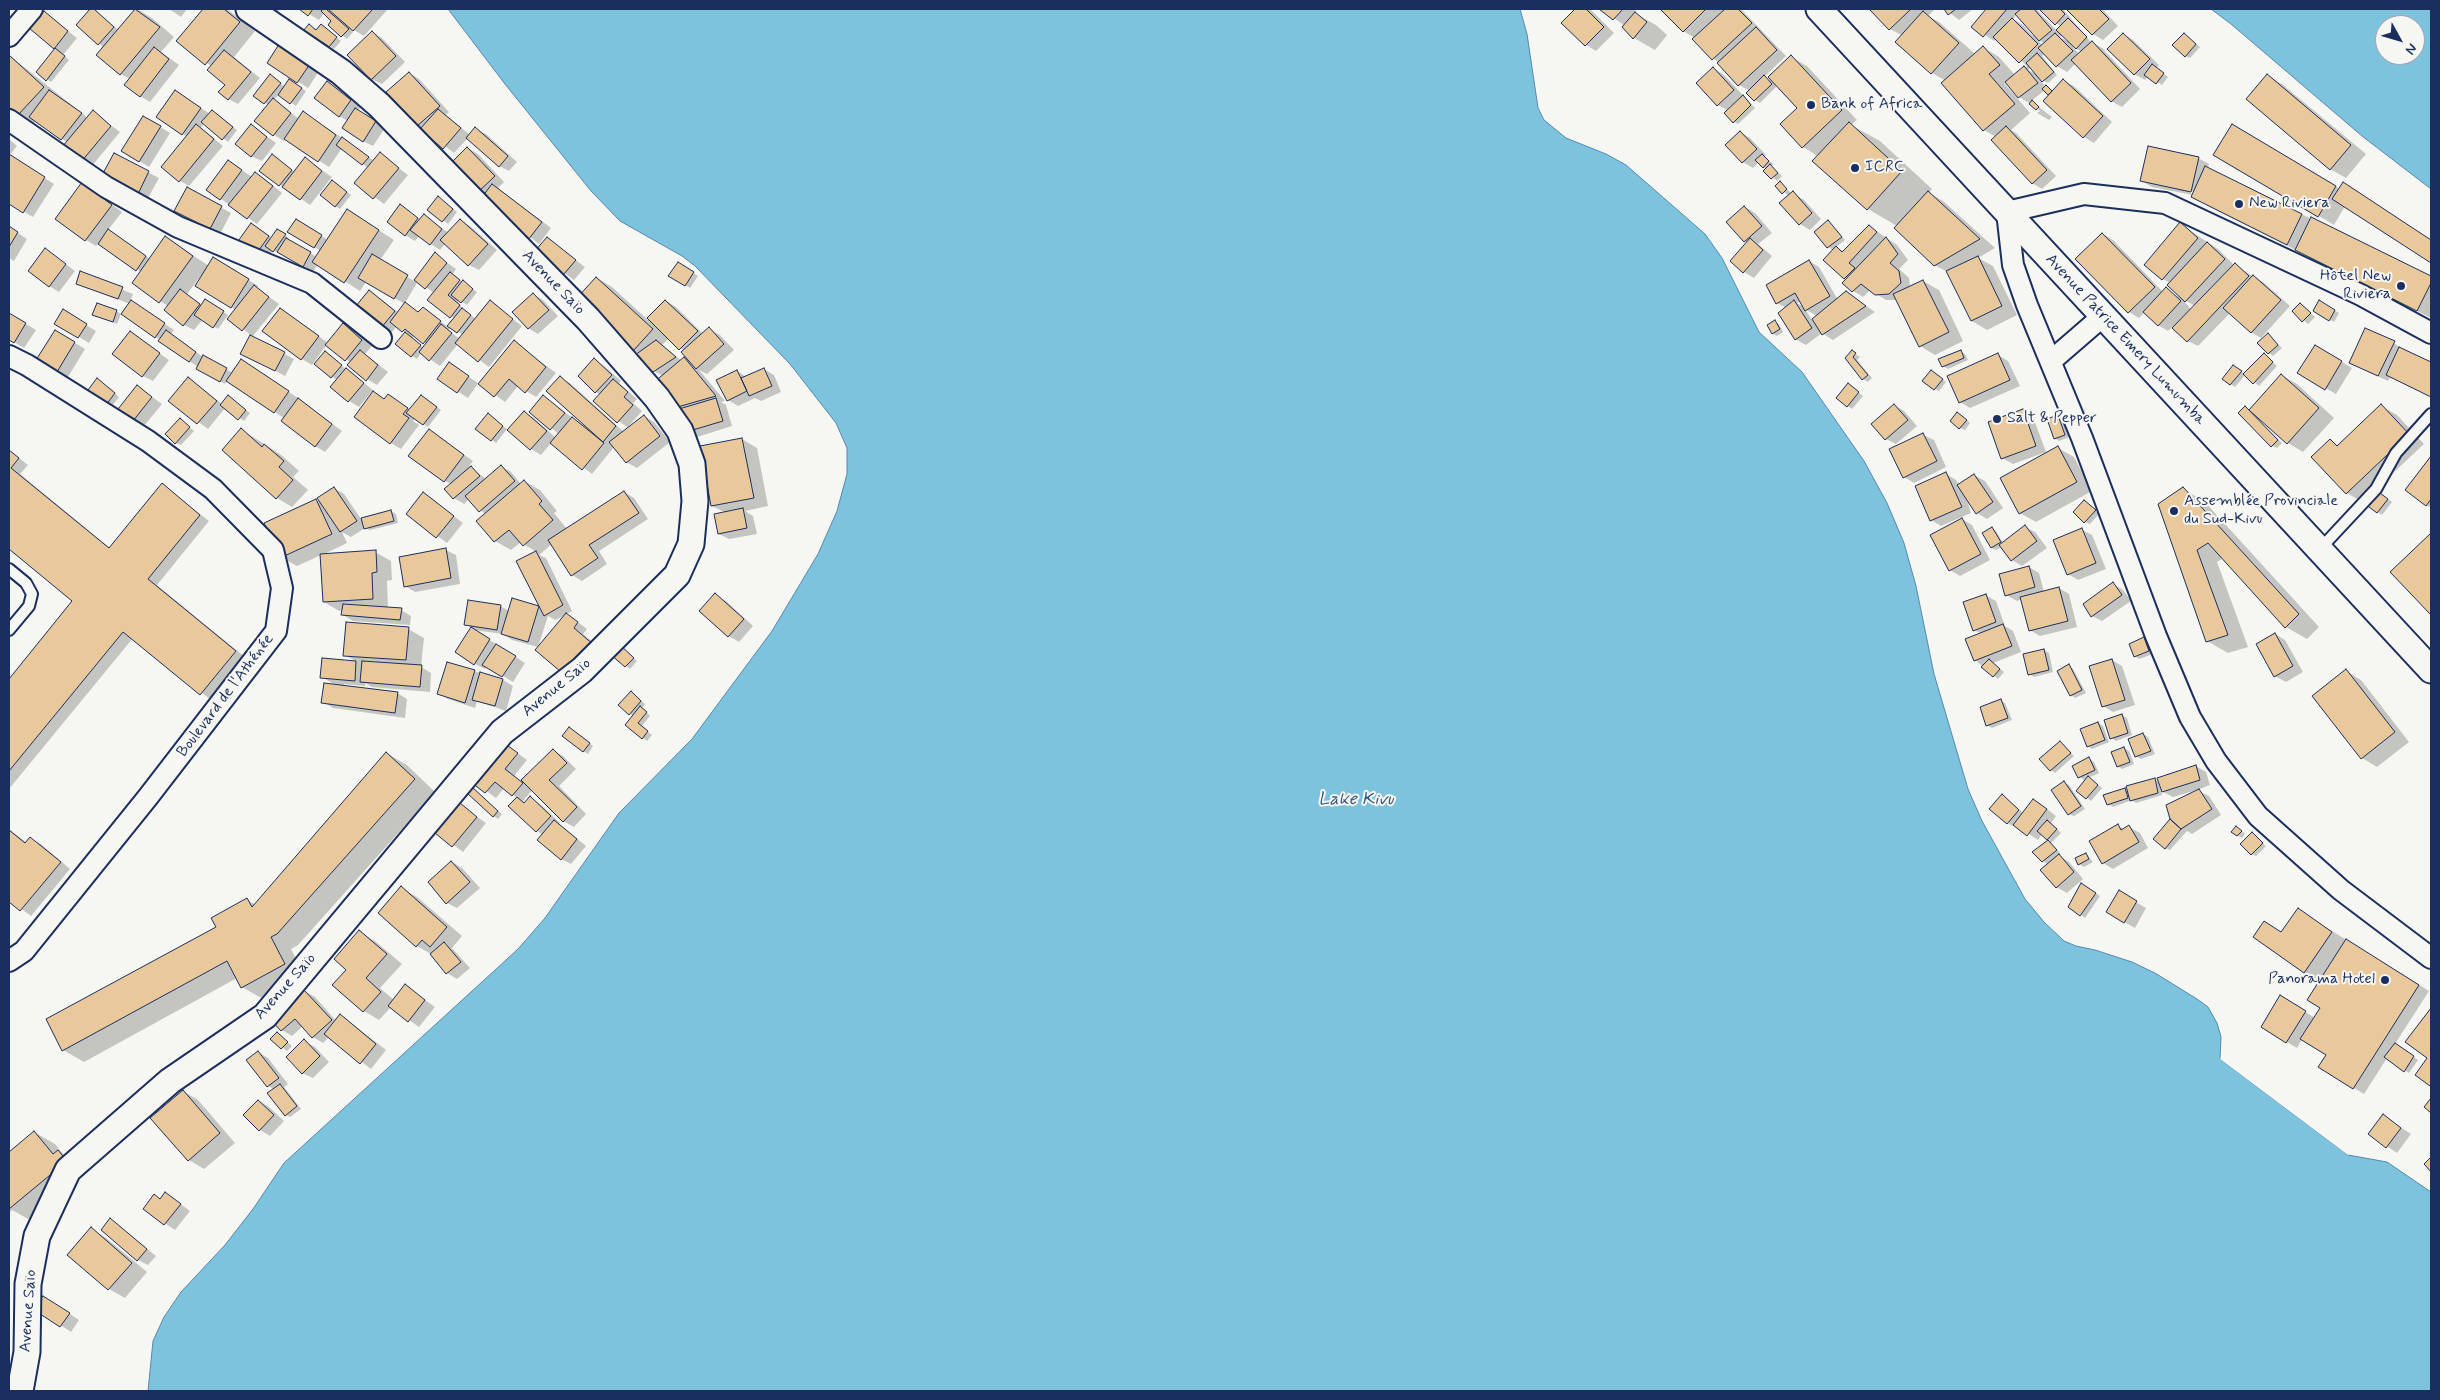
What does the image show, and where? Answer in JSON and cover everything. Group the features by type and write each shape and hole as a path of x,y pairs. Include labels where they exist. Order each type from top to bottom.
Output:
{"street":[{"path":"9,36 32,9"},
{"name":"Avenue Saïo","path":"20,1391 27,1352 28,1284 37,1236 68,1170 170,1081 265,1016 502,732 582,670 677,575 691,544 695,501 692,464 680,431 657,398 588,319 379,105 341,72 249,9"},
{"name":"Avenue Patrice Emery Lumumba","path":"1819,9 2431,670"},
{"path":"9,120 106,187 178,227 312,283 381,338"},
{"path":"2431,333 2361,294 2165,203 2084,194 2007,212 2013,265 2027,305 2051,361 2156,636 2190,717 2216,761 2258,816 2341,890 2431,958"},
{"path":"2051,361 2103,316"},
{"name":"Boulevard de l'Athénée","path":"9,356 27,365 148,440 213,489 273,550 282,588 276,630 148,797 55,913 24,951 9,961"}],"lane":[{"path":"2320,549 2376,489 2396,453 2431,414"},
{"path":"9,569 26,583 32,594 29,606 9,630"}],"water":[{"name":"Lake Kivu","path":"448,9 1520,9 1527,34 1538,108 1544,120 1566,138 1606,154 1626,165 1705,234 1722,258 1759,332 1802,372 1864,461 1887,503 1904,543 1916,586 1934,674 1968,789 1982,821 2025,899 2044,922 2064,941 2132,962 2155,973 2197,999 2208,1007 2217,1023 2221,1037 2220,1059 2348,1155 2387,1162 2431,1192 2431,1391 148,1391 153,1341 164,1317 181,1292 225,1245 253,1209 284,1163 518,949 545,918 619,813 692,739 772,631 818,554 837,511 847,474 847,448 836,423 790,364 695,266 682,256 620,221 591,191 505,84"},
{"path":"2211,9 2431,9 2431,189 2362,136"}],"pier":[{"path":"2222,1056 2350,1152 2348,1155 2220,1059"}],"building":[{"path":"90,9 94,9 114,27 98,45 76,25"},
{"path":"135,9 160,27 120,75 96,55"},
{"path":"203,9 224,9 240,22 205,65 176,41"},
{"path":"299,9 313,9 308,16"},
{"path":"326,9 349,29 341,37 328,25 331,21 321,11"},
{"path":"328,9 373,9 353,31"},
{"path":"1575,9 1586,9 1604,27 1585,46 1561,23"},
{"path":"1599,9 1623,9 1613,20"},
{"path":"1660,9 1706,9 1683,32"},
{"path":"1725,9 1738,9 1752,23 1712,60 1692,39"},
{"path":"1869,9 1911,9 1889,30"},
{"path":"1944,9 1956,9 1948,15"},
{"path":"1986,9 2007,9 1983,37 1971,27"},
{"path":"2021,9 2034,9 2052,30 2039,41 2015,14"},
{"path":"2039,9 2060,9 2065,14 2055,25"},
{"path":"2066,9 2099,9 2109,19 2092,35"},
{"path":"44,11 68,31 54,49 29,28"},
{"path":"1923,11 1959,43 1931,74 1895,42"},
{"path":"1635,12 1647,22 1633,39 1622,27"},
{"path":"2012,18 2038,44 2019,63 1993,37"},
{"path":"2068,18 2087,37 2076,49 2056,30"},
{"path":"309,24 316,30 321,24 337,37 329,47 322,42 319,46 302,32"},
{"path":"1756,27 1777,50 1738,86 1717,63"},
{"path":"372,31 396,56 371,80 347,55"},
{"path":"2055,33 2073,51 2056,67 2038,48"},
{"path":"2123,33 2150,59 2134,75 2107,49"},
{"path":"2184,33 2196,44 2185,57 2172,45"},
{"path":"283,38 314,58 297,83 267,63"},
{"path":"2092,41 2131,83 2111,102 2071,60"},
{"path":"1983,46 2000,65 1989,74 2015,104 1983,131 1941,83"},
{"path":"154,47 169,59 140,97 124,85"},
{"path":"55,48 65,56 46,81 36,72"},
{"path":"224,50 251,72 228,100 218,92 225,85 207,70"},
{"path":"2037,53 2054,72 2042,82 2026,63"},
{"path":"9,55 44,87 18,115 9,107"},
{"path":"1791,55 1842,110 1802,148 1780,124 1797,108 1768,77"},
{"path":"2152,64 2164,73 2156,84 2144,75"},
{"path":"2024,66 2038,83 2018,98 2005,82"},
{"path":"1713,67 1734,90 1717,106 1696,83"},
{"path":"409,72 440,106 417,126 386,92"},
{"path":"270,74 281,83 264,104 253,96"},
{"path":"2267,74 2351,145 2330,170 2246,99"},
{"path":"1764,75 1772,84 1754,101 1746,93"},
{"path":"289,79 302,88 290,104 278,95"},
{"path":"2063,79 2103,116 2083,138 2043,101"},
{"path":"327,81 351,100 339,117 314,98"},
{"path":"2046,85 2052,91 2048,95 2042,89"},
{"path":"49,90 82,113 61,140 29,117"},
{"path":"175,90 201,108 182,135 156,117"},
{"path":"1743,95 1751,105 1733,123 1724,113"},
{"path":"273,98 291,113 273,136 254,121"},
{"path":"2032,100 2039,107 2036,110 2029,104"},
{"path":"355,108 376,121 363,142 342,128"},
{"path":"438,109 461,128 443,149 420,129"},
{"path":"93,110 111,126 81,162 62,147"},
{"path":"212,110 233,127 222,140 201,122"},
{"path":"303,111 336,135 318,162 284,139"},
{"path":"143,116 161,126 139,162 121,151"},
{"path":"1849,122 1902,171 1867,210 1812,161"},
{"path":"196,124 214,139 179,182 161,167"},
{"path":"251,124 267,137 251,157 235,144"},
{"path":"2232,124 2336,186 2318,217 2213,155"},
{"path":"2006,126 2047,170 2032,184 1991,140"},
{"path":"475,127 508,156 499,167 466,138"},
{"path":"1740,131 1757,149 1742,163 1725,145"},
{"path":"342,137 369,157 362,165 336,145"},
{"path":"2148,146 2199,157 2191,192 2140,181"},
{"path":"467,147 495,176 475,195 447,167"},
{"path":"380,152 399,168 373,199 354,183"},
{"path":"114,153 149,171 138,194 102,175"},
{"path":"9,154 45,177 23,213 9,204"},
{"path":"272,154 292,170 279,186 259,171"},
{"path":"1762,154 1769,161 1763,168 1755,160"},
{"path":"305,157 322,171 300,200 282,187"},
{"path":"228,160 242,170 220,200 206,190"},
{"path":"1770,164 1778,173 1771,179 1763,171"},
{"path":"2205,166 2302,214 2287,245 2191,197"},
{"path":"255,172 273,186 247,219 228,205"},
{"path":"332,180 347,192 335,207 320,195"},
{"path":"1780,181 1787,189 1782,194 1775,186"},
{"path":"82,182 112,205 85,241 55,219"},
{"path":"2343,182 2431,240 2431,263 2332,199"},
{"path":"492,184 542,222 528,240 479,201"},
{"path":"187,187 222,206 210,229 174,211"},
{"path":"1793,191 1812,213 1799,225 1779,203"},
{"path":"1928,191 1980,239 1934,266 1894,228"},
{"path":"438,196 453,209 442,222 427,210"},
{"path":"400,204 418,218 405,236 387,222"},
{"path":"1744,206 1762,226 1744,242 1726,222"},
{"path":"347,209 379,230 344,283 312,262"},
{"path":"424,214 442,229 430,245 410,230"},
{"path":"2311,217 2431,276 2431,283 2417,311 2295,250"},
{"path":"296,219 322,235 314,248 287,232"},
{"path":"460,219 488,244 468,266 440,240"},
{"path":"1828,220 1842,237 1827,248 1814,232"},
{"path":"2180,222 2198,238 2162,280 2144,265"},
{"path":"251,223 269,236 254,257 236,244"},
{"path":"1869,225 1877,232 1849,263 1855,268 1844,279 1823,260 1836,246 1842,252"},
{"path":"9,226 18,232 9,247"},
{"path":"108,229 146,256 136,271 98,244"},
{"path":"277,229 286,234 273,252 265,246"},
{"path":"2102,233 2155,287 2128,313 2075,259"},
{"path":"165,236 193,256 159,303 132,283"},
{"path":"547,237 576,260 563,275 534,252"},
{"path":"1886,237 1898,254 1890,263 1899,271 1901,283 1889,294 1875,295 1861,284 1852,292 1842,283"},
{"path":"286,238 311,252 303,267 277,252"},
{"path":"1750,238 1763,250 1743,273 1730,261"},
{"path":"2207,242 2225,259 2185,302 2167,285"},
{"path":"45,248 66,264 49,287 28,271"},
{"path":"435,252 447,263 425,289 414,280"},
{"path":"372,254 408,275 394,299 358,278"},
{"path":"1978,256 2002,306 1971,321 1946,271"},
{"path":"213,257 249,279 231,308 195,286"},
{"path":"1809,260 1830,296 1805,311 1795,293 1776,304 1766,285"},
{"path":"678,262 694,272 685,286 668,276"},
{"path":"2235,263 2249,276 2187,342 2172,328"},
{"path":"80,271 123,287 118,299 76,284"},
{"path":"450,272 460,280 448,295 460,305 450,318 427,300"},
{"path":"2253,275 2281,300 2251,333 2223,308"},
{"path":"596,277 653,329 633,351 576,299"},
{"path":"463,280 473,289 461,303 451,295"},
{"path":"1923,280 1949,332 1919,347 1893,294"},
{"path":"254,285 269,297 242,331 227,319"},
{"path":"2166,287 2181,301 2158,326 2143,312"},
{"path":"180,289 200,304 183,326 164,310"},
{"path":"369,290 395,311 381,328 356,306"},
{"path":"1846,291 1866,306 1822,335 1812,319"},
{"path":"533,293 549,310 528,329 512,312"},
{"path":"205,299 224,311 213,328 194,315"},
{"path":"131,300 165,323 155,338 121,314"},
{"path":"490,300 513,319 478,362 455,343"},
{"path":"665,300 698,331 679,350 647,318"},
{"path":"1794,300 1812,328 1795,340 1778,313"},
{"path":"2319,300 2335,310 2329,321 2313,311"},
{"path":"405,302 418,312 423,307 441,321 423,344 405,329 402,332 390,322"},
{"path":"97,303 117,310 113,322 92,315"},
{"path":"2300,303 2311,313 2302,322 2292,311"},
{"path":"280,308 319,336 301,360 262,331"},
{"path":"462,308 471,315 457,333 447,326"},
{"path":"63,309 87,324 78,338 54,324"},
{"path":"9,313 26,323 14,343 9,340"},
{"path":"1775,320 1780,329 1772,334 1767,325"},
{"path":"343,323 362,340 345,361 325,345"},
{"path":"441,324 452,333 429,361 419,352"},
{"path":"709,327 724,344 696,369 681,352"},
{"path":"2365,328 2395,341 2378,376 2349,363"},
{"path":"55,330 75,342 57,372 36,360"},
{"path":"166,330 196,352 189,362 158,341"},
{"path":"130,331 160,353 142,377 112,354"},
{"path":"405,332 421,345 411,357 395,344"},
{"path":"2268,333 2278,345 2268,354 2257,343"},
{"path":"250,335 285,352 275,371 240,354"},
{"path":"514,340 546,367 525,393 509,379 494,397 478,384"},
{"path":"656,340 676,357 653,372 635,355"},
{"path":"2315,345 2342,361 2325,390 2297,373"},
{"path":"2399,347 2431,362 2431,397 2386,375"},
{"path":"360,350 378,365 366,381 347,365"},
{"path":"1852,350 1856,353 1853,357 1868,375 1862,380 1845,358"},
{"path":"1961,350 1964,358 1942,367 1938,359"},
{"path":"325,351 342,365 331,378 314,364"},
{"path":"1998,353 2010,380 1959,403 1947,376"},
{"path":"2264,353 2273,362 2253,384 2243,374"},
{"path":"203,355 227,368 220,382 196,369"},
{"path":"684,357 716,396 674,408 653,383"},
{"path":"594,358 612,375 595,393 578,376"},
{"path":"241,359 289,391 274,413 226,381"},
{"path":"449,362 469,376 457,393 437,379"},
{"path":"2233,365 2242,371 2230,385 2222,379"},
{"path":"346,368 364,383 348,402 330,387"},
{"path":"764,368 772,386 749,396 741,378"},
{"path":"737,370 747,391 727,401 716,380"},
{"path":"1931,370 1943,379 1934,390 1922,381"},
{"path":"2281,374 2319,408 2287,444 2249,410"},
{"path":"560,376 616,426 603,442 546,391"},
{"path":"188,377 217,401 197,424 168,401"},
{"path":"97,378 115,393 106,405 88,390"},
{"path":"613,379 628,392 624,397 633,405 617,423 593,401"},
{"path":"1848,383 1859,392 1847,407 1836,398"},
{"path":"137,385 152,397 133,421 118,409"},
{"path":"373,391 384,399 388,394 408,408 403,414 409,418 390,444 354,417"},
{"path":"228,395 246,410 238,420 220,405"},
{"path":"421,395 437,407 423,425 406,413"},
{"path":"543,395 565,413 550,430 529,412"},
{"path":"298,398 332,424 315,447 281,421"},
{"path":"716,398 723,421 686,432 679,409"},
{"path":"1894,404 1908,420 1885,440 1871,424"},
{"path":"2381,404 2409,434 2346,494 2311,457 2330,439 2337,446"},
{"path":"2245,406 2278,440 2271,447 2238,413"},
{"path":"2023,409 2036,446 2001,459 1988,422"},
{"path":"524,411 547,431 530,450 507,430"},
{"path":"1957,412 1967,420 1959,429 1950,421"},
{"path":"488,413 503,426 491,441 475,429"},
{"path":"644,415 660,436 626,463 609,442"},
{"path":"2058,415 2065,435 2054,439 2047,419"},
{"path":"572,417 604,443 582,470 550,443"},
{"path":"180,418 190,427 175,444 165,434"},
{"path":"241,428 262,447 264,444 284,461 279,467 293,480 276,499 222,450"},
{"path":"429,429 464,455 444,482 408,456"},
{"path":"1923,433 1937,461 1903,478 1889,449"},
{"path":"742,438 754,498 711,506 700,446"},
{"path":"2058,446 2077,482 2019,514 2000,478"},
{"path":"9,450 19,458 11,468 109,548 162,483 200,515 148,579 236,651 200,695 123,632 9,771 9,679 72,601 9,549"},
{"path":"2431,456 2431,499 2426,506 2405,490"},
{"path":"501,465 515,481 479,512 465,496"},
{"path":"471,466 480,476 453,499 444,489"},
{"path":"1946,472 1962,507 1930,521 1915,486"},
{"path":"1974,474 1993,502 1976,514 1957,485"},
{"path":"524,480 542,501 539,504 553,520 523,546 509,530 494,542 476,521"},
{"path":"334,487 357,521 340,532 317,498"},
{"path":"2183,487 2299,614 2285,628 2208,543 2197,550 2228,635 2206,642 2158,504"},
{"path":"2376,490 2388,499 2377,513 2365,504"},
{"path":"624,491 639,513 589,545 598,558 571,576 548,540"},
{"path":"423,492 454,516 436,538 406,514"},
{"path":"316,499 332,534 280,558 264,523"},
{"path":"2084,500 2096,510 2084,523 2073,512"},
{"path":"743,508 747,528 718,534 714,514"},
{"path":"391,510 394,521 364,529 361,518"},
{"path":"1962,518 1981,554 1949,571 1930,535"},
{"path":"2025,525 2037,541 2011,561 1999,545"},
{"path":"1992,527 2001,542 1991,548 1982,533"},
{"path":"2082,528 2096,563 2067,575 2053,540"},
{"path":"2431,533 2431,615 2390,572"},
{"path":"446,548 451,578 404,587 399,557"},
{"path":"376,550 377,572 372,573 373,599 323,602 320,554"},
{"path":"536,551 563,605 544,616 516,561"},
{"path":"2029,566 2035,587 2005,596 1999,574"},
{"path":"2113,582 2122,595 2091,617 2083,604"},
{"path":"2059,587 2068,621 2029,631 2020,597"},
{"path":"715,593 744,619 728,637 699,611"},
{"path":"1986,594 1996,622 1973,631 1963,602"},
{"path":"512,598 539,606 528,642 501,634"},
{"path":"468,600 501,605 497,630 464,625"},
{"path":"343,604 402,608 400,620 341,615"},
{"path":"566,613 578,622 574,628 594,645 567,677 535,650"},
{"path":"346,622 409,627 406,660 343,656"},
{"path":"2003,624 2012,646 1974,661 1965,639"},
{"path":"471,627 490,639 474,665 455,652"},
{"path":"2275,633 2293,666 2274,677 2256,644"},
{"path":"2144,637 2149,651 2134,657 2129,644"},
{"path":"496,644 516,656 502,677 482,665"},
{"path":"619,644 634,658 625,667 610,654"},
{"path":"2044,649 2049,670 2028,675 2023,654"},
{"path":"322,658 356,661 355,681 320,678"},
{"path":"1989,659 2000,669 1993,677 1981,667"},
{"path":"2112,659 2125,700 2102,707 2089,666"},
{"path":"362,661 422,665 420,687 360,682"},
{"path":"447,662 475,670 465,703 437,694"},
{"path":"2069,664 2082,690 2070,696 2057,671"},
{"path":"2346,669 2395,732 2361,759 2312,696"},
{"path":"480,672 503,679 495,706 472,700"},
{"path":"324,683 398,692 395,713 321,703"},
{"path":"631,691 641,701 629,715 618,705"},
{"path":"2001,699 2008,718 1986,726 1980,707"},
{"path":"640,706 647,712 638,723 648,731 642,739 625,725"},
{"path":"2122,714 2128,733 2110,739 2104,720"},
{"path":"2098,722 2105,740 2087,747 2080,729"},
{"path":"569,727 590,743 583,752 562,736"},
{"path":"2143,733 2151,751 2135,757 2128,739"},
{"path":"2060,741 2071,753 2050,771 2039,759"},
{"path":"504,743 518,753 505,769 523,783 512,796 495,782 485,793 472,783"},
{"path":"2124,747 2130,762 2117,767 2111,752"},
{"path":"553,749 567,763 549,780 577,807 563,822 521,780"},
{"path":"386,752 415,779 277,934 271,937 285,964 241,988 227,961 62,1051 46,1019 216,927 211,918 247,898 252,907"},
{"path":"2089,757 2095,770 2078,778 2072,766"},
{"path":"2196,765 2200,780 2162,792 2157,778"},
{"path":"2088,776 2098,785 2086,799 2076,791"},
{"path":"2155,778 2158,793 2130,801 2126,786"},
{"path":"2064,781 2081,806 2068,815 2051,790"},
{"path":"472,787 498,811 493,817 467,793"},
{"path":"2125,788 2128,798 2107,805 2103,795"},
{"path":"2199,789 2212,809 2181,829 2170,819 2166,805"},
{"path":"2002,794 2019,810 2007,824 1989,809"},
{"path":"530,796 551,816 536,832 508,806 517,797 524,803"},
{"path":"2033,799 2047,809 2027,836 2013,825"},
{"path":"460,803 477,817 452,847 435,833"},
{"path":"2170,819 2181,829 2165,849 2153,839"},
{"path":"554,820 577,839 561,860 537,840"},
{"path":"2047,820 2057,829 2047,840 2037,831"},
{"path":"2118,824 2121,830 2129,825 2139,842 2102,864 2089,841"},
{"path":"2236,826 2242,831 2237,836 2231,832"},
{"path":"9,830 25,843 30,837 61,862 20,911 9,902"},
{"path":"2252,832 2263,843 2251,855 2240,844"},
{"path":"2048,840 2057,850 2042,862 2032,852"},
{"path":"2086,853 2089,859 2078,865 2075,858"},
{"path":"2059,854 2074,872 2056,888 2040,870"},
{"path":"451,861 470,882 446,904 428,882"},
{"path":"2081,883 2096,893 2080,916 2068,907"},
{"path":"401,886 447,927 430,947 422,940 416,947 378,913"},
{"path":"2119,890 2137,901 2124,923 2106,912"},
{"path":"2298,908 2332,932 2304,973 2253,937 2264,921 2281,932"},
{"path":"359,930 387,954 366,978 381,992 363,1012 332,985 346,970 334,959"},
{"path":"2346,939 2419,985 2353,1089 2318,1067 2326,1055 2300,1039 2320,1008 2307,1000"},
{"path":"444,942 461,962 446,974 430,954"},
{"path":"405,984 425,1000 408,1022 388,1006"},
{"path":"304,990 332,1020 312,1038 295,1019 281,1031 271,1020"},
{"path":"2280,995 2306,1011 2286,1043 2261,1027"},
{"path":"2431,1008 2430,1086 2415,1075 2427,1058 2405,1042"},
{"path":"340,1014 376,1044 360,1064 324,1034"},
{"path":"277,1032 288,1042 281,1049 270,1039"},
{"path":"304,1039 320,1056 302,1074 286,1057"},
{"path":"2395,1043 2414,1056 2404,1072 2384,1057"},
{"path":"258,1051 279,1078 267,1087 246,1060"},
{"path":"280,1084 297,1106 285,1116 267,1093"},
{"path":"183,1090 220,1133 188,1161 150,1118"},
{"path":"2431,1098 2431,1113 2424,1107"},
{"path":"258,1100 274,1115 259,1131 243,1115"},
{"path":"2383,1114 2401,1128 2386,1148 2368,1134"},
{"path":"34,1131 53,1154 58,1150 67,1161 9,1209 9,1152"},
{"path":"2431,1157 2431,1172 2424,1164"},
{"path":"165,1192 181,1204 164,1225 143,1209 154,1194 160,1199"},
{"path":"110,1218 147,1249 137,1261 101,1230"},
{"path":"91,1227 132,1263 108,1290 67,1255"},
{"path":"43,1296 70,1313 60,1327 34,1310"}],"place":[{"name":"Bank of Africa","path":"1811,105"},
{"name":"ICRC","path":"1855,168"},
{"name":"New Riviera","path":"2239,204"},
{"name":"Hôtel New Riviera","path":"2401,286"},
{"name":"Salt & Pepper","path":"1997,419"},
{"name":"Assemblée Provinciale du Sud-Kivu","path":"2174,511"},
{"name":"Panorama Hotel","path":"2385,980"}]}
